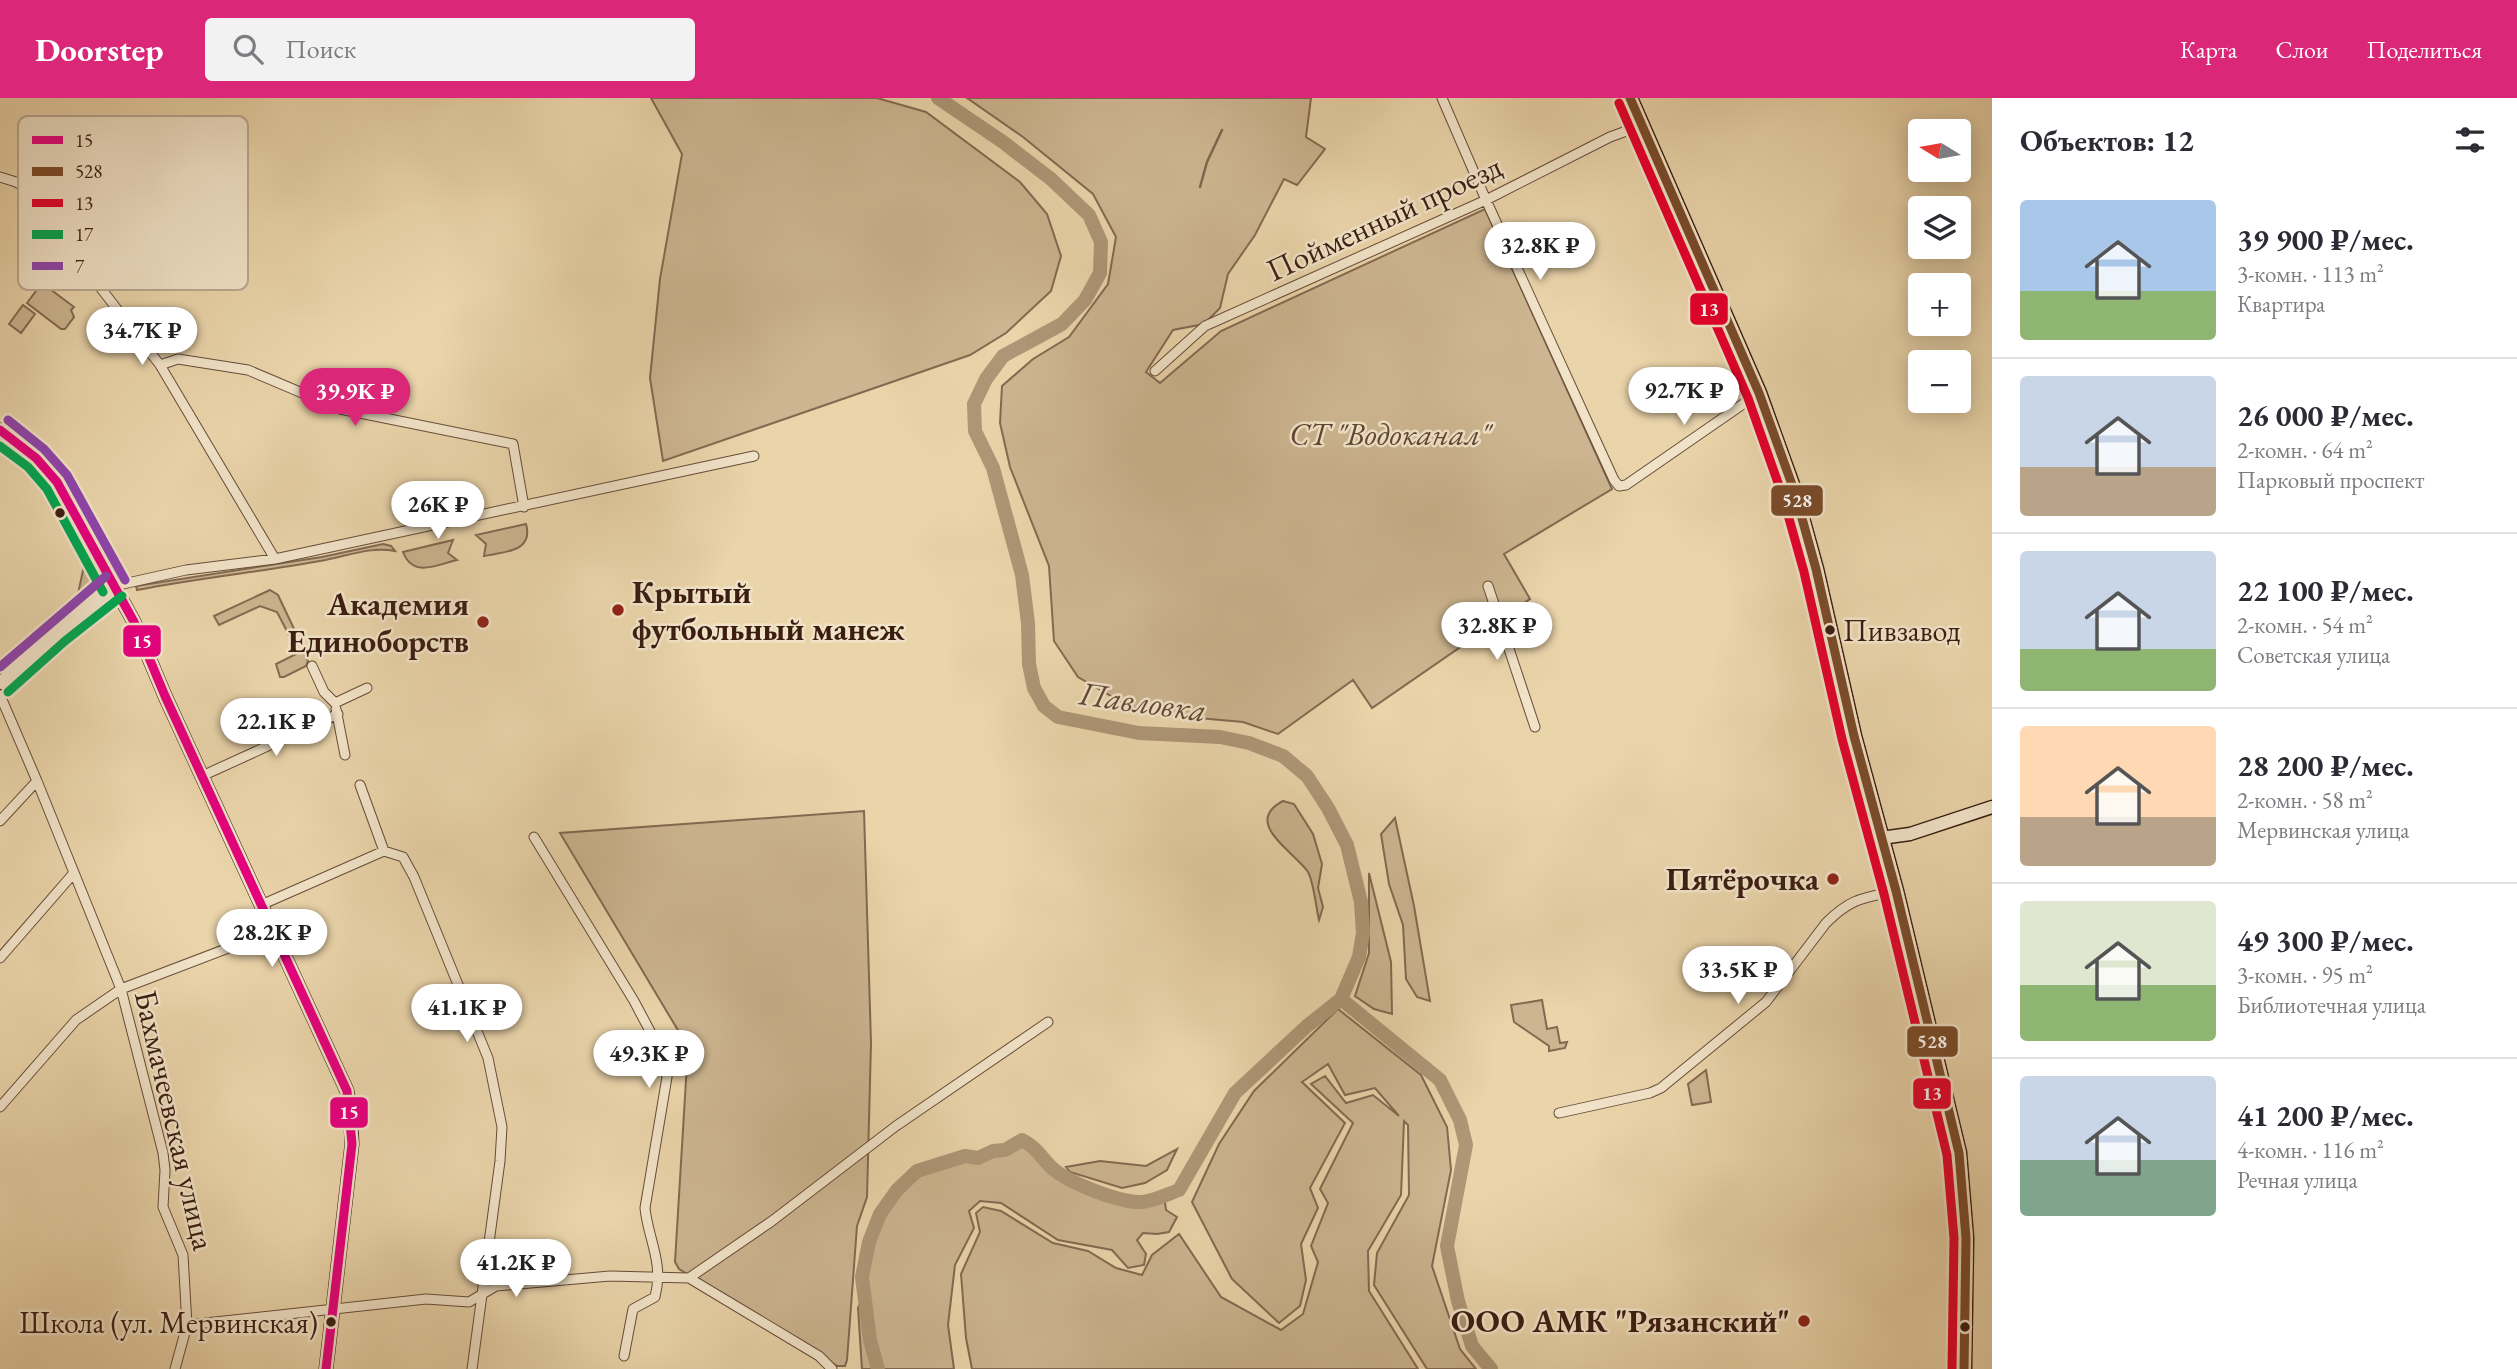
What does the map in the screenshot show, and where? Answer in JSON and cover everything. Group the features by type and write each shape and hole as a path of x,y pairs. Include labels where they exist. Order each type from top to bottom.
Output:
{"main road":[{"path":"1630,98 1759,393 1787,468 1805,529 1959,1153 1966,1255 1964,1369"}],"street":[{"path":"1442,98 1486,200 1619,486 1626,485 1759,393"},
{"name":"Пойменный проезд","path":"1155,371 1205,326 1486,200 1611,137 1643,125"},
{"path":"0,177 18,184"},
{"path":"102,290 160,365 275,559"},
{"path":"160,365 178,359 248,370 340,410 513,444 524,507"},
{"path":"0,430 36,458 57,482 134,622 261,905 340,1072 351,1108 352,1143 326,1369"},
{"path":"0,683 114,586 186,570 275,559 754,456"},
{"path":"1488,586 1535,727"},
{"path":"312,666 324,692 335,704 345,755"},
{"path":"335,704 367,688"},
{"name":"Бахмачеевская улица","path":"0,695 121,989 163,1153 163,1207 183,1255 187,1325 175,1369"},
{"path":"202,776 338,714"},
{"path":"0,821 37,781"},
{"path":"360,785 384,851"},
{"path":"1881,838 1910,834 1992,807"},
{"path":"534,837 628,990 665,1063 667,1077 645,1208 646,1222 654,1244 658,1277 655,1297 633,1309 624,1356"},
{"path":"261,905 384,851 403,857 415,877 488,1058 502,1127 500,1161 472,1369"},
{"path":"0,958 73,874"},
{"path":"1559,1113 1650,1093 1661,1088 1766,1002 1838,911 1862,898 1896,891"},
{"path":"0,1107 76,1020 121,989 273,931"},
{"path":"690,1278 772,1221 896,1126 1048,1022"},
{"path":"187,1325 426,1299 470,1302 496,1286 610,1276 690,1278 819,1356 832,1369"}],"green space":[{"path":"651,98 877,98 926,112 1020,182 1047,214 1061,256 1051,291 1006,333 970,355 663,461 650,378 660,279 682,154"},
{"name":"СТ \"Водоканал\"","path":"967,98 1311,98 1306,137 1325,149 1297,185 1284,179 1255,235 1228,274 1220,308 1204,324 1173,330 1146,372 1160,383 1221,331 1485,209 1612,489 1504,554 1530,599 1372,708 1353,680 1278,734 1243,722 1176,716 1130,707 1078,677 1054,641 1049,566 1010,467 1000,423 1002,386 1033,359 1069,337 1108,284 1116,237 1093,194 1023,137"},
{"path":"37,290 51,290 74,307 71,310 74,317 65,329 61,329 27,303"},
{"path":"23,305 35,314 21,333 9,324"},
{"path":"64,510 88,558 90,589 28,641 27,639 78,594 85,561 60,512"},
{"path":"526,524 526,540 522,545 508,552 484,556 486,544 476,535"},
{"path":"453,540 448,553 457,560 433,567 413,565 403,552"},
{"path":"383,544 391,546 395,551 366,551 297,565 137,590 136,586 322,557"},
{"path":"270,590 278,595 295,631 289,635 277,612 260,606 219,625 214,616"},
{"path":"300,652 304,653 308,661 306,666 280,677 276,664"},
{"path":"1283,801 1294,804 1313,834 1322,864 1318,888 1323,907 1319,920 1308,872 1275,838 1269,828 1268,819 1272,810"},
{"path":"864,811 871,1043 867,1197 857,1226 847,1360 845,1366 837,1366 679,1269 675,1262 688,1047 560,833"},
{"path":"1395,818 1414,906 1430,1001 1417,997 1406,979 1403,925 1389,884 1381,834"},
{"path":"1369,873 1391,962 1392,1014 1374,1009 1355,996 1369,953"},
{"path":"1542,1000 1547,1029 1557,1027 1560,1043 1567,1042 1565,1048 1549,1051 1549,1046 1514,1022 1511,1005"},
{"path":"1338,1009 1421,1075 1447,1127 1451,1170 1432,1266 1460,1349 1476,1369 1427,1369 1374,1285 1377,1253 1409,1195 1408,1125 1404,1121 1401,1195 1368,1251 1369,1291 1418,1369 972,1369 966,1338 961,1274 980,1232 976,1213 983,1207 1001,1211 1053,1243 1088,1251 1116,1268 1142,1275 1152,1255 1179,1234 1221,1297 1281,1330 1303,1314 1318,1262 1311,1246 1328,1203 1320,1189 1353,1123 1311,1084 1325,1076 1346,1103 1373,1095 1399,1116 1375,1088 1345,1095 1328,1064 1302,1082 1345,1123 1310,1188 1318,1208 1301,1244 1306,1280 1300,1306 1279,1323 1232,1279 1192,1202 1219,1144 1254,1091"},
{"path":"1706,1070 1711,1102 1692,1105 1688,1084"},
{"path":"1022,1140 1058,1172 1094,1191 1133,1201 1164,1195 1166,1210 1177,1217 1169,1232 1143,1233 1137,1240 1146,1254 1144,1265 1128,1268 1112,1250 1058,1240 1001,1203 980,1201 969,1211 974,1228 955,1265 948,1325 954,1369 862,1369 858,1308 864,1295 862,1277 869,1242 880,1214 897,1190 917,1171 965,1156 978,1158 993,1151 1005,1150"},
{"path":"1177,1149 1167,1170 1145,1183 1122,1188 1070,1172 1066,1167 1100,1161 1146,1166"}],"waterway":[{"name":"Павловка","path":"878,1369 870,1340 862,1277 869,1242 880,1214 897,1190 917,1171 965,1156 978,1158 993,1151 1005,1150 1022,1140 1068,1179 1107,1195 1142,1202 1179,1190 1235,1093 1307,1026 1341,999 1359,957 1363,933 1361,902 1347,845 1328,808 1307,776 1283,756 1249,743 1220,737 1139,733 1058,717 1044,706 1034,688 1029,664 1028,623 1022,575 993,468 975,431 974,404 986,379 1003,356 1062,324 1085,300 1100,273 1101,242 1089,215 1051,179 1003,142 938,98"},
{"path":"1200,187 1207,162 1222,130"},
{"name":"Павловка","path":"1341,999 1440,1080 1460,1120 1466,1145 1447,1246 1458,1301 1472,1346 1491,1369"}],"transit line":[{"name":"528","path":"1630,98 1759,393 1795,493 1816,569 1854,736 1896,891 1959,1153 1966,1238 1964,1369"},
{"name":"13","path":"1619,103 1748,398 1783,497 1804,572 1842,739 1884,894 1947,1155 1954,1238 1952,1369"},
{"name":"7","path":"8,420 44,449 67,475 125,580"},
{"name":"15","path":"0,430 36,458 57,482 134,622 165,696 347,1091 352,1144 326,1369"},
{"name":"17","path":"0,446 28,467 47,489 103,592"},
{"name":"7","path":"0,667 106,576"},
{"name":"17","path":"8,692 65,641 122,596"}],"place":[{"name":"Крытый футбольный манеж","path":"618,610"},
{"name":"Академия Единоборств","path":"483,622"},
{"name":"Пивзавод","path":"1830,630"},
{"name":"Пятёрочка","path":"1833,879"},
{"name":"ООО АМК \"Рязанский\"","path":"1804,1321"},
{"name":"Школа (ул. Мервинская)","path":"331,1322"}]}
